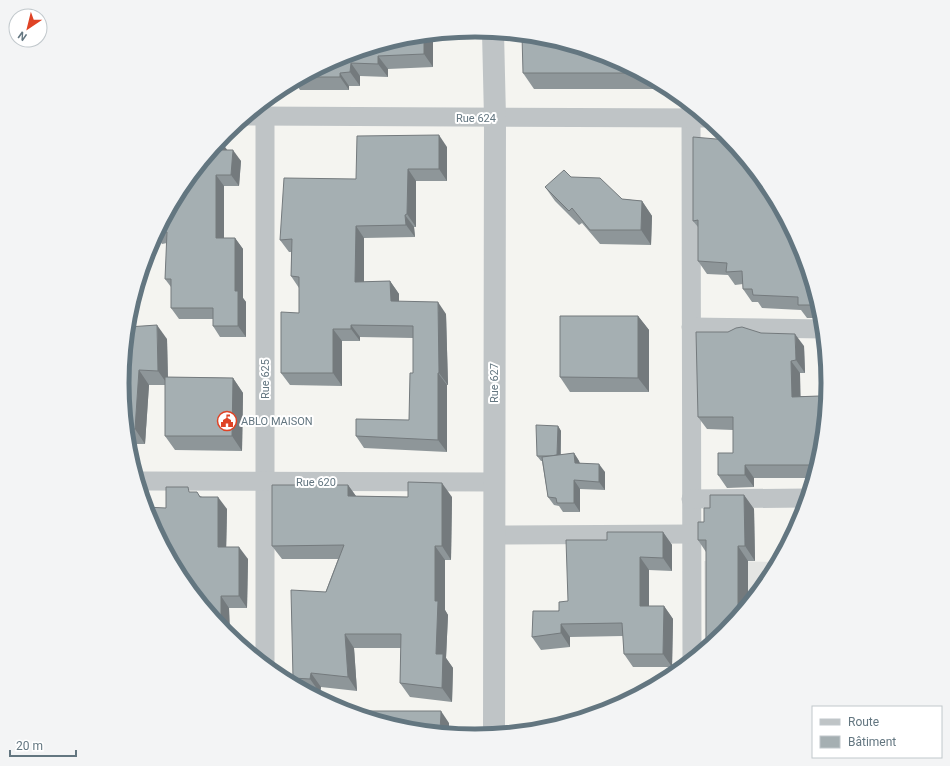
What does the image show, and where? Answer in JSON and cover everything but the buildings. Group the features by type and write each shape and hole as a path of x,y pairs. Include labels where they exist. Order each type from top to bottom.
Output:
{"street":[{"name":"Rue 627","path":"493,38 495,118 494,728"},
{"name":"Rue 624","path":"254,116 495,118 693,114"},
{"name":"Rue 625","path":"265,117 265,659"},
{"path":"692,653 691,327 696,117"},
{"path":"691,327 816,329"},
{"name":"Rue 620","path":"143,481 494,482"},
{"path":"691,499 801,498"},
{"path":"494,535 692,534"}],"shaded area":[{"path":"704,561 771,562 750,594 720,628 705,641"}],"place":[{"name":"ABLO MAISON","path":"227,421"}]}
